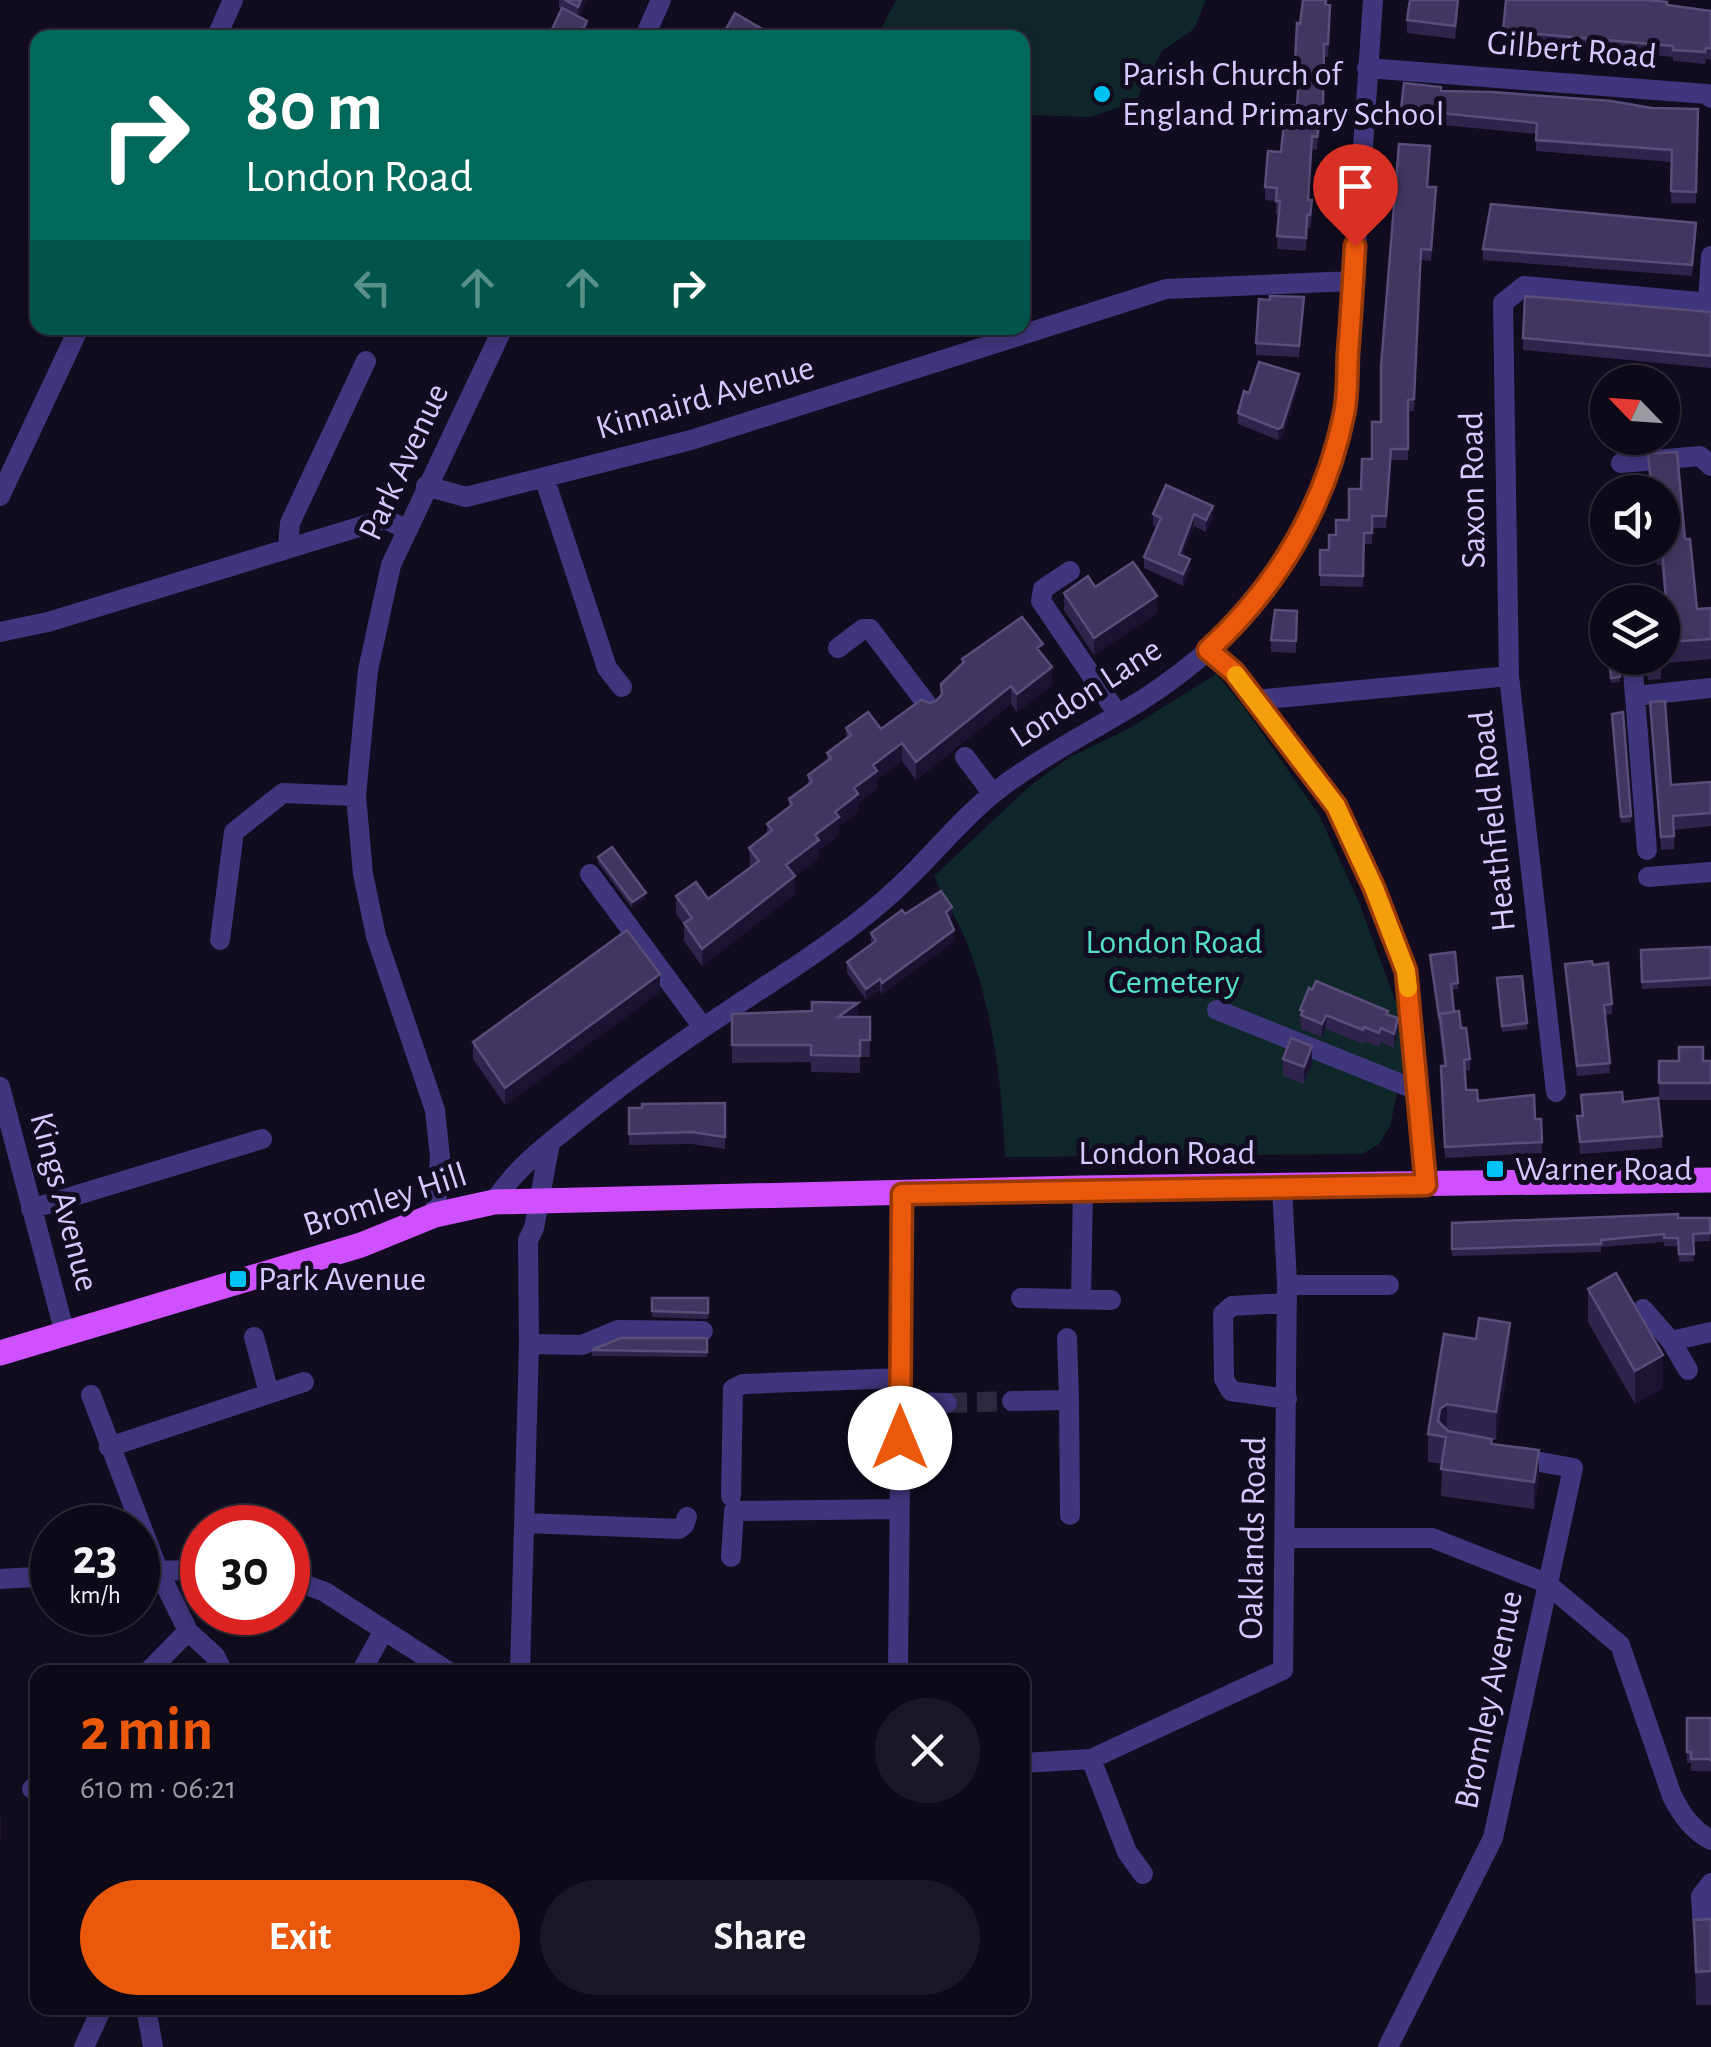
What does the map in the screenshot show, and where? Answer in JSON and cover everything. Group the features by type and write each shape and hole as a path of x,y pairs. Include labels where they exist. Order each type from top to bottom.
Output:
{"main road":[{"name":"London Road","path":"551,1201 1083,1188 1711,1180"},
{"name":"Bromley Hill","path":"0,1353 361,1245 435,1215 494,1202 551,1201"}],"street":[{"path":"220,30 233,0"},
{"path":"648,30 661,0"},
{"name":"London Lane","path":"494,1202 516,1171 632,1075 873,912 992,794 1068,741 1143,699 1208,650 1246,616 1278,573 1304,528 1331,466 1345,411 1373,0"},
{"name":"Gilbert Road","path":"1367,68 1707,94 1711,98"},
{"path":"1709,303 1711,256"},
{"name":"Kinnaird Avenue","path":"1030,332 1166,289 1353,281"},
{"name":"Saxon Road","path":"1509,676 1503,303 1524,286 1709,303"},
{"path":"0,496 76,335"},
{"name":"Park Avenue","path":"435,1215 440,1156 436,1110 376,936 363,874 356,796 368,670 391,565 500,335"},
{"name":"Kinnaird Avenue","path":"426,486 466,497 691,440 1021,335"},
{"path":"288,547 290,523 366,361"},
{"path":"1622,464 1700,456 1711,466"},
{"path":"544,477 608,668 622,687"},
{"path":"0,632 48,622 385,519 406,529"},
{"path":"1070,571 1043,590 1041,601 1117,714"},
{"path":"838,648 864,629 870,629 929,708"},
{"path":"1208,650 1234,672 1336,806 1374,888 1406,971 1426,1185"},
{"path":"1634,675 1647,850"},
{"name":"Heathfield Road","path":"1255,700 1509,676 1556,1092"},
{"path":"1636,696 1711,688"},
{"path":"966,757 992,794"},
{"path":"220,940 234,832 283,792 356,796"},
{"path":"1648,877 1711,872"},
{"path":"590,874 702,1026"},
{"path":"1217,1010 1419,1092"},
{"name":"Kings Avenue","path":"0,1086 65,1334"},
{"path":"31,1209 262,1140"},
{"path":"520,1665 528,1240 551,1201 550,1143"},
{"path":"1082,1299 1083,1188"},
{"name":"Oaklands Road","path":"1030,1762 1091,1758 1283,1670 1287,1294 1282,1188"},
{"path":"898,1665 902,1194"},
{"path":"1287,1399 1230,1391 1224,1378 1223,1314 1232,1306 1287,1294 1389,1285"},
{"path":"1021,1298 1111,1300"},
{"path":"1644,1309 1671,1341 1688,1370"},
{"path":"529,1340 582,1345 618,1330 702,1331"},
{"path":"1671,1341 1711,1332"},
{"path":"254,1337 269,1393"},
{"path":"1067,1338 1070,1515"},
{"path":"731,1496 733,1389 743,1384 901,1378"},
{"path":"109,1447 304,1382"},
{"path":"91,1395 127,1505"},
{"path":"1012,1401 1069,1400"},
{"path":"901,1402 946,1403"},
{"name":"Bromley Avenue","path":"1388,2047 1493,1838 1572,1468 1486,1452"},
{"path":"731,1557 734,1511 899,1509"},
{"path":"525,1523 678,1529 684,1526 686,1517"},
{"path":"1287,1538 1432,1538 1546,1583 1620,1645 1672,1796 1683,1816 1699,1834 1711,1840"},
{"path":"0,1579 30,1577"},
{"path":"310,1586 325,1592 437,1665"},
{"path":"160,1588 180,1619"},
{"path":"365,1665 383,1632"},
{"path":"155,1665 184,1635"},
{"path":"192,1635 220,1665"},
{"path":"1091,1758 1127,1852 1143,1874"},
{"path":"1711,1883 1701,1896 1703,1932 1711,1932"},
{"path":"84,2047 99,2015"},
{"path":"147,2015 153,2047"}],"green space":[{"name":"Parish Church of England Primary School","path":"896,0 1206,0 1194,29 1162,51 1136,101 1091,117 1030,115 1030,30 881,30"},
{"name":"London Road Cemetery","path":"1216,674 1244,707 1319,815 1358,900 1398,1008 1405,1039 1390,1126 1379,1144 1362,1154 1005,1157 998,1074 983,991 965,938 934,876 1031,785 1070,757 1128,729"}],"building":[{"path":"1303,0 1326,0 1325,4 1330,5 1328,44 1324,44 1323,104 1317,137 1312,136 1308,200 1312,200 1306,238 1277,236 1277,188 1265,187 1268,151 1281,152 1286,105 1297,106 1297,23 1300,24"},
{"path":"1410,0 1458,0 1455,26 1407,20"},
{"path":"1506,0 1646,0 1711,11 1711,48 1705,52 1673,50 1673,46 1503,31"},
{"path":"562,8 587,21 583,30 552,30"},
{"path":"735,13 762,29 761,30 725,30"},
{"path":"1404,83 1441,87 1441,91 1698,109 1696,192 1671,191 1672,150 1536,140 1537,123 1401,109"},
{"path":"1399,144 1430,146 1427,187 1436,187 1431,250 1421,249 1414,399 1408,400 1408,449 1391,449 1386,516 1372,516 1372,533 1364,533 1363,576 1320,575 1320,550 1329,550 1329,535 1336,535 1336,520 1349,520 1349,489 1361,489 1362,459 1372,459 1372,422 1381,422 1381,366"},
{"path":"1491,204 1696,223 1692,265 1483,249"},
{"path":"1270,296 1304,297 1299,346 1256,343 1259,299 1270,300"},
{"path":"1525,296 1711,312 1711,356 1523,338"},
{"path":"1259,362 1299,374 1282,427 1278,429 1238,413"},
{"path":"1648,455 1677,455 1679,475 1650,475"},
{"path":"1166,485 1213,506 1206,520 1194,514 1179,554 1190,559 1183,574 1144,557 1161,518 1153,514"},
{"path":"1680,485 1697,609 1711,608 1711,639 1680,641 1680,585 1665,585 1663,565 1680,565"},
{"path":"1133,562 1157,596 1094,638 1064,593 1088,576 1095,587"},
{"path":"1275,610 1297,611 1296,641 1271,640"},
{"path":"1022,617 1043,644 1037,648 1052,667 1017,694 1011,686 916,762 902,743 873,765 877,771 854,788 858,794 835,812 839,817 815,835 819,840 786,865 795,876 702,949 684,923 692,918 676,896 696,882 708,899 759,861 749,848 772,830 767,824 792,805 789,799 812,782 808,775 831,758 827,753 851,735 846,728 868,712 881,729 921,700 936,701 942,694 941,684 964,662 962,659"},
{"path":"1665,701 1671,785 1711,782 1711,813 1673,816 1674,836 1661,837 1650,702"},
{"path":"1623,712 1631,816 1621,817 1612,714"},
{"path":"612,847 646,893 632,902 598,857"},
{"path":"941,891 952,907 946,912 954,930 882,983 880,979 866,989 847,962 876,941 871,933 902,910 905,914"},
{"path":"627,930 660,974 505,1088 473,1042"},
{"path":"1711,947 1711,978 1642,982 1641,950"},
{"path":"1455,952 1458,983 1451,984 1454,1012 1439,1016 1430,955"},
{"path":"1592,961 1593,965 1608,963 1612,1004 1604,1005 1610,1063 1577,1066 1565,964"},
{"path":"1522,976 1527,1023 1502,1026 1497,978"},
{"path":"1316,981 1388,1011 1386,1014 1398,1018 1394,1034 1381,1028 1379,1033 1364,1027 1363,1030 1326,1015 1322,1024 1301,1015 1309,988 1312,990"},
{"path":"812,1002 858,1003 838,1017 870,1017 870,1040 860,1040 860,1056 811,1055 811,1045 732,1045 732,1014 812,1011"},
{"path":"1459,1011 1461,1028 1466,1028 1470,1059 1464,1060 1466,1090 1477,1090 1478,1101 1534,1095 1535,1119 1541,1119 1542,1142 1445,1147 1441,1066 1446,1066 1440,1014"},
{"path":"1291,1038 1312,1046 1304,1067 1283,1059"},
{"path":"1679,1047 1703,1047 1703,1061 1711,1061 1711,1083 1659,1083 1659,1061 1679,1061"},
{"path":"1622,1092 1623,1102 1658,1098 1662,1136 1580,1142 1577,1116 1583,1116 1581,1095"},
{"path":"725,1103 725,1137 692,1132 629,1134 629,1108 642,1108 642,1104"},
{"path":"1678,1214 1678,1218 1710,1218 1710,1233 1693,1234 1694,1254 1679,1254 1678,1238 1664,1238 1664,1234 1601,1240 1601,1244 1452,1249 1452,1223"},
{"path":"1616,1273 1663,1355 1635,1371 1588,1289"},
{"path":"652,1298 708,1298 708,1313 652,1311"},
{"path":"1479,1318 1510,1323 1496,1412 1447,1404 1440,1409 1438,1421 1448,1431 1492,1439 1491,1444 1539,1450 1534,1482 1441,1469 1446,1437 1428,1434 1444,1334 1476,1339"},
{"path":"621,1338 707,1338 707,1352 592,1350"},
{"path":"1687,1718 1711,1718 1711,1761 1691,1759 1691,1752 1687,1752"},
{"path":"1711,1919 1711,1971 1696,1972 1694,1920"}],"tunnel":[{"path":"947,1403 1012,1401"}],"slow traffic":[{"path":"1236,675 1336,806 1374,888 1406,971 1408,988"}],"place":[{"name":"Parish Church of England Primary School","path":"1102,94"},
{"name":"Warner Road","path":"1495,1169"},
{"name":"Park Avenue","path":"238,1279"}],"route":[{"path":"900,1438 902,1194 1426,1185 1406,971 1374,888 1336,806 1234,672 1208,650 1246,616 1278,573 1304,528 1331,466 1345,411 1355,246"}]}
